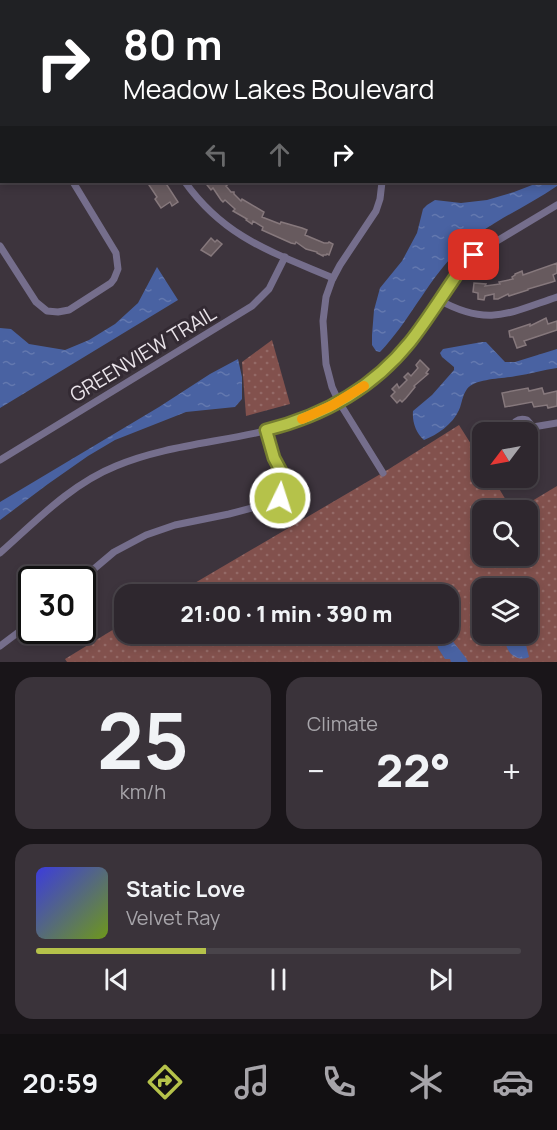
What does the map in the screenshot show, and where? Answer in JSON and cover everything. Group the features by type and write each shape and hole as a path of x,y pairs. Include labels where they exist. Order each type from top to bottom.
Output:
{"street":[{"path":"1,251 36,302 50,312 69,310 111,284 118,269 116,253 74,183"},
{"path":"186,183 223,224 255,245 333,278"},
{"path":"382,183 376,211 333,278 324,310 324,340 326,369 332,387 383,473"},
{"path":"0,553 70,493 116,466 159,452 297,422 339,402 369,382 396,358 463,266 474,255 557,205"},
{"name":"GREENVIEW TRAIL","path":"0,460 252,306 269,289 285,257"},
{"path":"439,300 465,312 493,315 509,313 557,297"},
{"path":"515,422 521,418 530,422"},
{"path":"538,426 557,423"},
{"path":"96,567 117,550 146,535 175,525 256,507 283,497 288,487 287,481 274,458 266,430"},
{"path":"0,646 18,632"}],"shaded area":[{"path":"272,340 290,404 246,416 242,362"},
{"path":"459,425 472,446 472,488 499,488 506,500 472,500 472,566 538,566 538,500 534,500 557,486 557,662 67,662 65,659 90,644 96,644 96,640 114,629 114,644 459,644 459,584 193,584 389,469"}],"water":[{"path":"537,183 557,183 557,186 485,229 463,246 440,270 391,339 380,352 376,351 372,345 372,335 374,310 380,288 402,261 417,233 423,209 435,200 461,203 487,200"},
{"path":"157,267 178,300 0,408 0,328 11,329 29,344 65,350 89,340 115,324 138,303"},
{"path":"486,342 505,362 515,362 557,349 557,368 471,385 465,392 453,420 439,432 424,440 415,427 413,411 432,395 454,370 454,367 440,353 443,349"},
{"path":"238,359 242,377 242,399 235,407 186,412 115,440 88,456 0,520 0,502"},
{"path":"437,644 455,644 468,662 451,662 450,659 445,659"},
{"path":"506,644 526,644 529,657 518,658 507,648"}],"building":[{"path":"148,183 166,183 178,202 172,206 170,202 161,208 155,199 157,197"},
{"path":"230,183 226,186 231,192 234,192 241,201 242,199 264,212 262,217 280,224 281,222 302,228 307,230 305,235 324,243 333,244 329,255 323,256 296,242 291,243 262,230 263,227 253,221 252,224 233,211 235,209 225,200 223,202 213,188 211,190 207,185"},
{"path":"211,238 222,244 211,256 201,250"},
{"path":"557,263 557,273 553,275 555,281 498,299 494,299 494,294 485,296 484,300 478,299 478,293 473,292 474,283 486,284 485,286 500,284 499,282 513,279 515,274 522,271 523,275"},
{"path":"546,318 548,324 557,321 557,330 524,341 526,345 517,348 509,331 530,324 530,326"},
{"path":"420,360 429,369 426,373 428,374 414,386 402,402 400,400 397,403 391,396 395,392 392,389 397,384 399,388 407,380 404,377 408,373 411,376 418,368 416,365"},
{"path":"528,388 529,391 542,388 544,394 557,391 557,406 534,407 532,402 505,407 502,393"}],"slow traffic":[{"path":"302,419 318,413 364,386"}],"route":[{"path":"280,498 285,495 288,484 274,458 266,430 297,422 318,413 350,395 378,375 412,339 463,266 474,255"}]}
